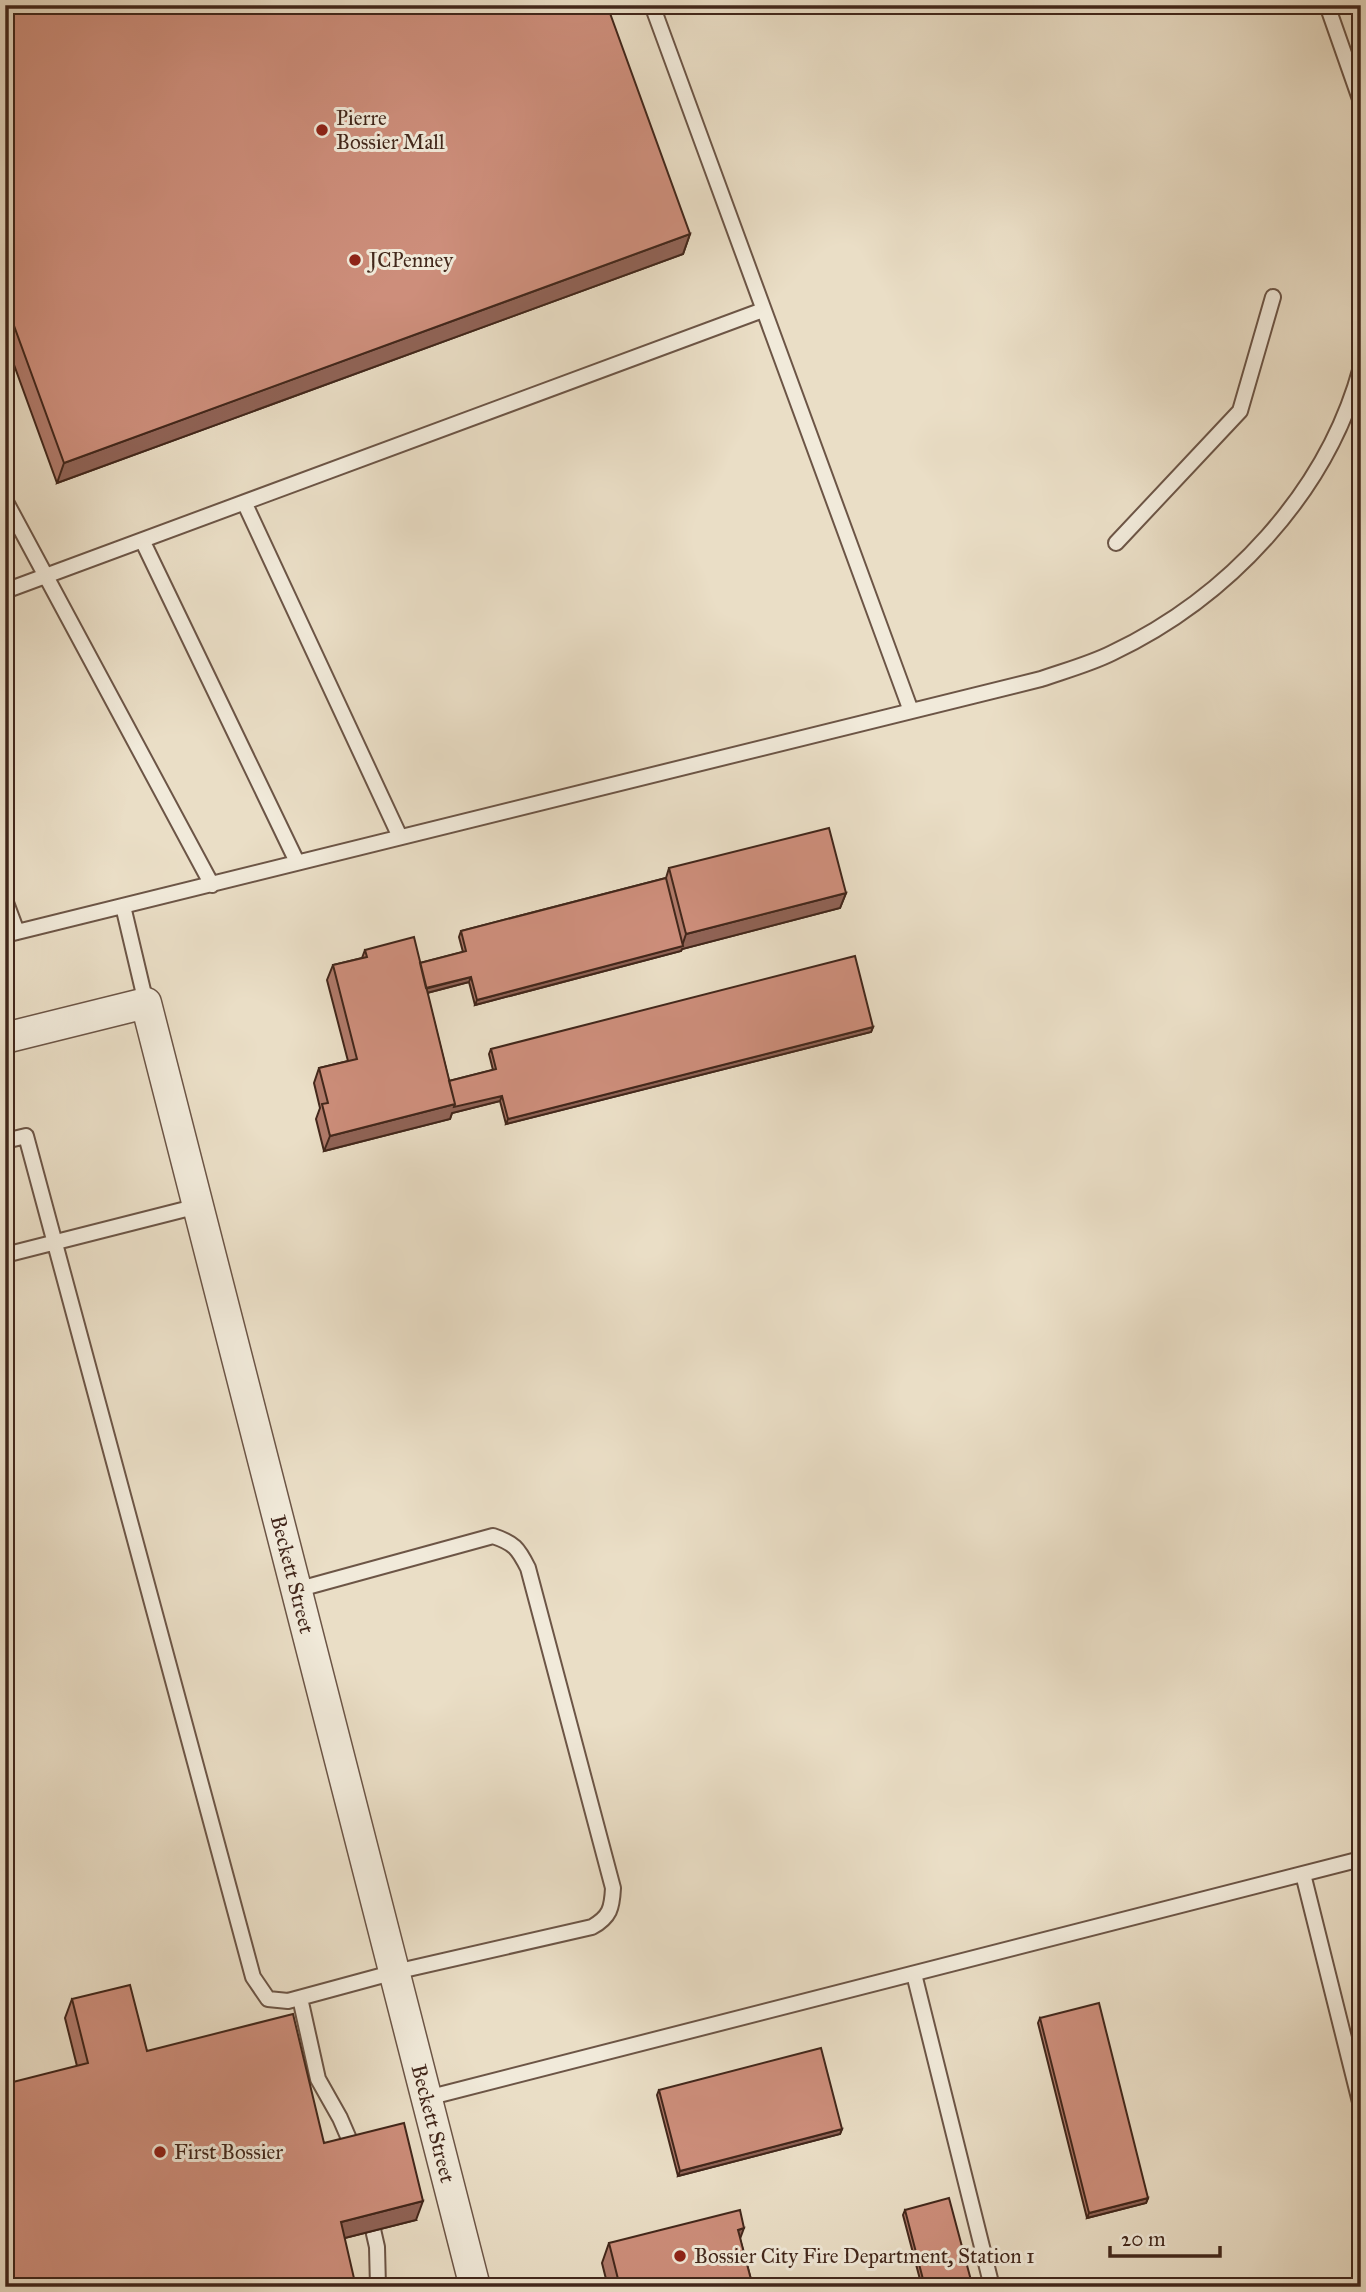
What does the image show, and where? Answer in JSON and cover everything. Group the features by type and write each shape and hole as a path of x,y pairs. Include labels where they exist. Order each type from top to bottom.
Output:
{"street":[{"path":"5,1038 146,1003"},
{"name":"Beckett Street","path":"146,1003 475,2287"}],"lane":[{"path":"652,5 911,711"},
{"path":"1327,5 1361,102"},
{"path":"1116,543 1240,411 1273,297"},
{"path":"5,591 763,310"},
{"path":"5,900 11,934 1041,679 1110,654 1175,618 1233,573 1283,519 1324,458 1354,390 1361,367"},
{"path":"5,500 212,885"},
{"path":"245,504 400,837"},
{"path":"143,542 297,862"},
{"path":"123,906 146,1003"},
{"path":"5,1141 26,1136 253,1977 268,1999 288,2001 395,1972 592,1927 605,1920 612,1909 613,1888 528,1568 520,1552 510,1542 493,1536 296,1590"},
{"path":"5,1255 198,1206"},
{"path":"427,2098 1361,1859"},
{"path":"1303,1874 1361,2106"},
{"path":"914,1974 992,2287"},
{"path":"300,1998 318,2079 355,2149 360,2174"},
{"path":"366,2198 377,2247 378,2287"}],"building":[{"name":"Pierre Bossier Mall","path":"5,5 607,5 690,234 64,463 5,301"},
{"path":"829,828 846,893 686,934 669,868"},
{"path":"666,878 683,946 477,1000 471,977 426,988 420,963 466,951 461,931"},
{"path":"414,937 455,1104 330,1136 322,1104 328,1103 319,1068 357,1059 333,965 367,957 365,950"},
{"path":"855,956 873,1027 508,1119 502,1096 454,1107 449,1081 496,1069 491,1049"},
{"name":"First Bossier","path":"130,1985 147,2051 293,2014 324,2143 404,2123 423,2201 341,2222 356,2287 5,2287 5,2084 88,2063 72,1999"},
{"path":"1099,2003 1148,2198 1089,2213 1040,2018"},
{"path":"821,2048 842,2129 680,2171 659,2090"},
{"path":"949,2198 972,2284 962,2287 925,2287 905,2210"},
{"name":"Bossier City Fire Department, Station 1","path":"740,2210 744,2228 738,2230 753,2287 620,2287 609,2243"}],"place":[{"name":"Pierre Bossier Mall","path":"322,130"},
{"name":"JCPenney","path":"355,260"},
{"name":"First Bossier","path":"160,2152"},
{"name":"Bossier City Fire Department, Station 1","path":"680,2256"}]}
